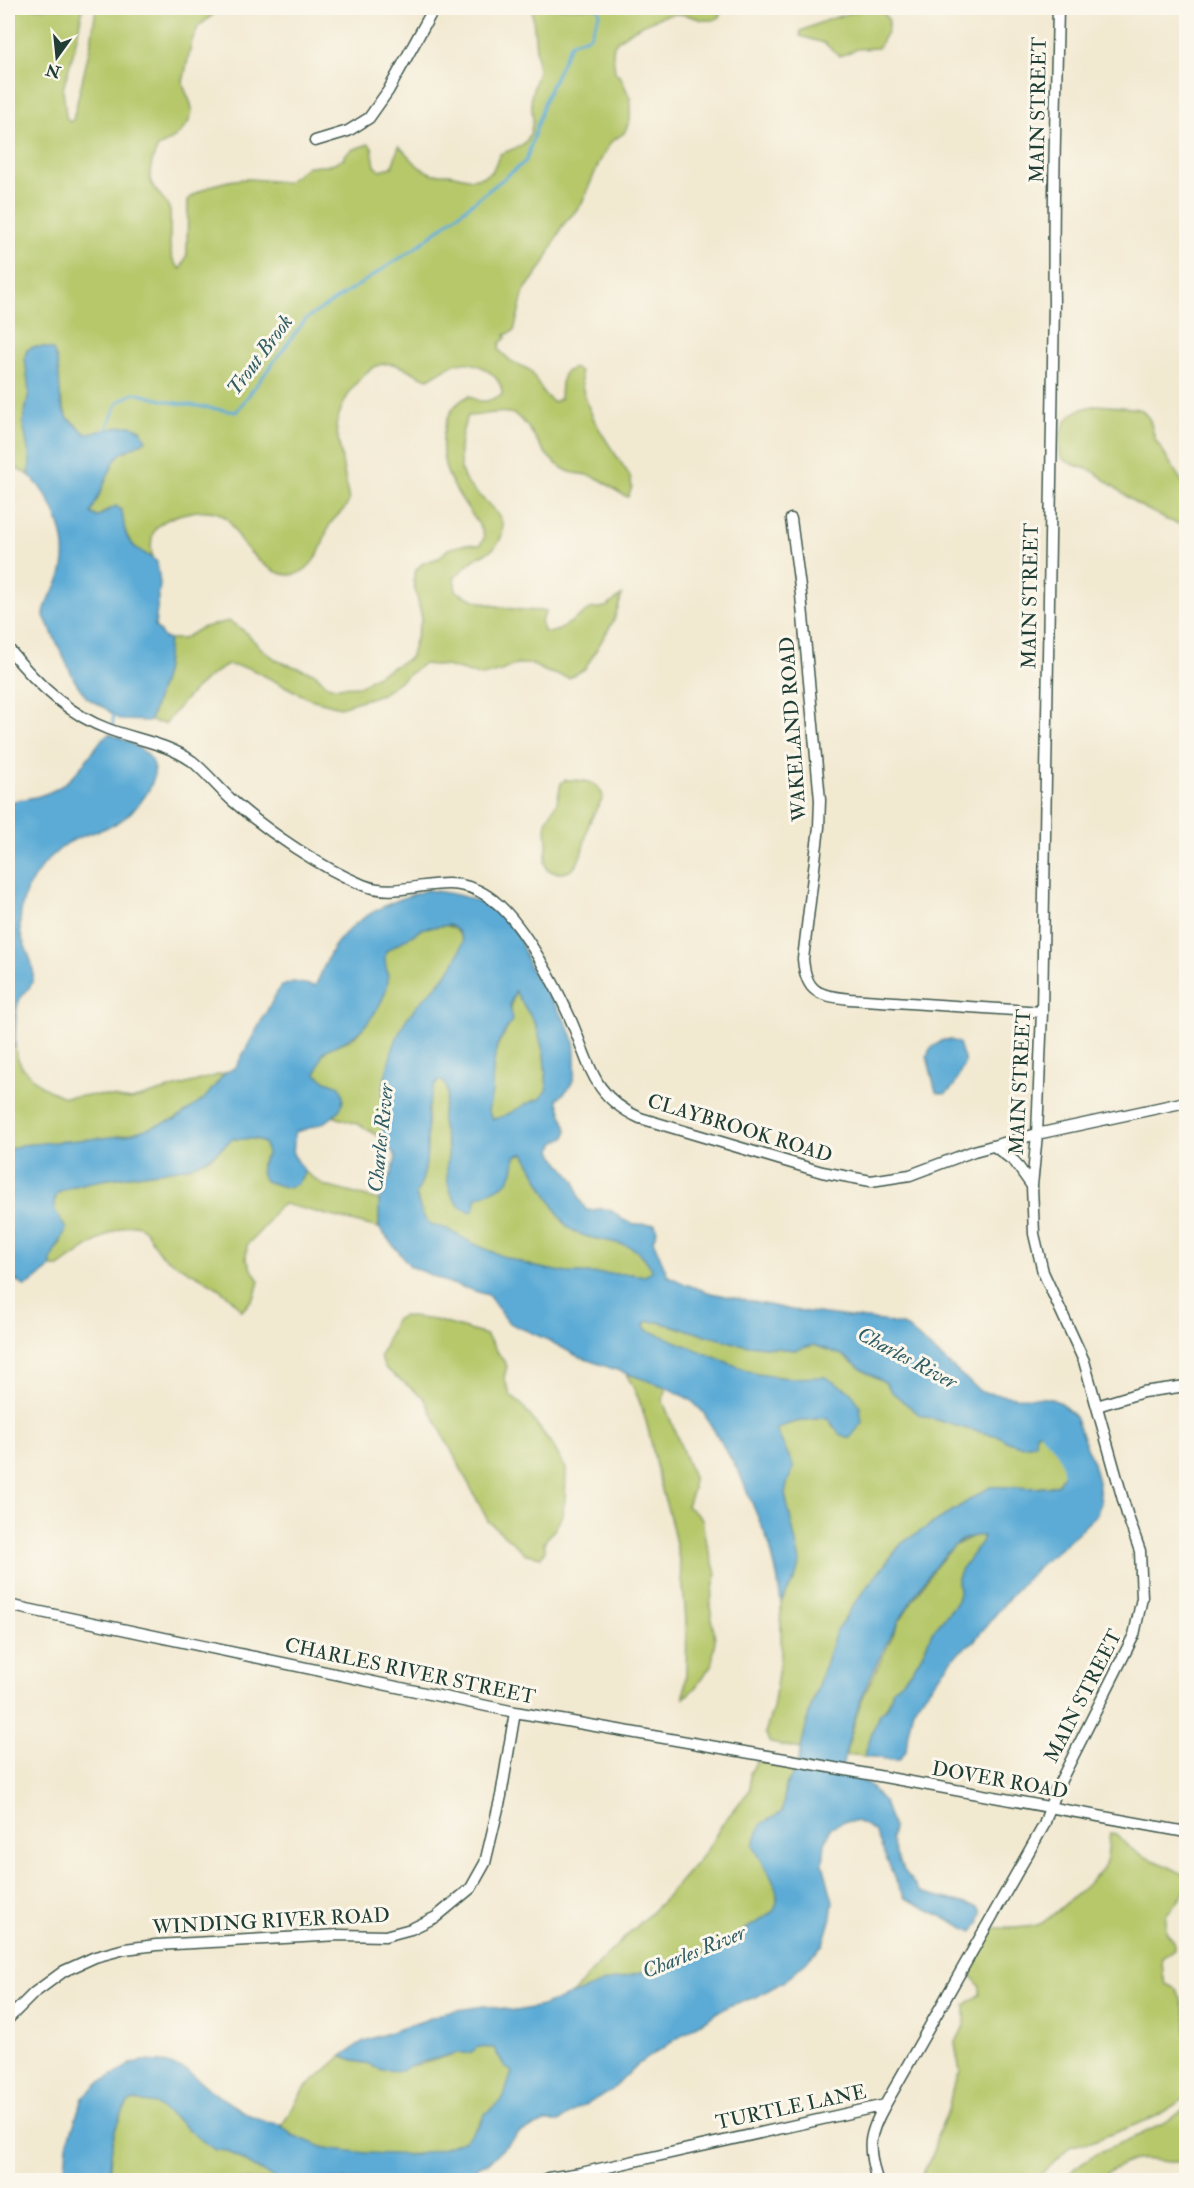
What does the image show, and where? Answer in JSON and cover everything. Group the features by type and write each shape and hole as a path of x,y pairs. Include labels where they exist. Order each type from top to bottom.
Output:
{"street":[{"path":"315,141 348,131 369,118 388,91 432,8"},
{"name":"MAIN STREET","path":"1050,1808 1055,1792 1134,1635 1142,1599 1140,1551 1084,1360 1043,1272 1034,1234 1032,1186 1037,1134 1042,1012 1058,8"},
{"name":"WAKELAND ROAD","path":"791,519 801,595 820,800 819,827 803,959 805,977 813,989 824,996 1042,1012"},
{"name":"CLAYBROOK ROAD","path":"8,648 59,701 75,713 111,730 154,742 182,755 194,763 232,801 271,832 333,871 366,886 394,889 441,883 456,884 480,893 498,905 524,936 536,955 569,1016 594,1077 612,1101 625,1111 673,1129 765,1156 822,1172 871,1181 910,1175 974,1151 1037,1134 1186,1102"},
{"name":"MAIN STREET","path":"994,1146 1015,1162 1032,1186"},
{"path":"1096,1406 1143,1392 1186,1386"},
{"name":"CHARLES RIVER STREET","path":"8,1605 515,1712 807,1763"},
{"name":"WINDING RIVER ROAD","path":"8,2019 34,1993 64,1971 95,1957 125,1948 340,1935 385,1936 411,1929 436,1917 471,1888 485,1863 501,1796 515,1712"},
{"name":"DOVER ROAD","path":"807,1763 1186,1832"},
{"name":"TURTLE LANE","path":"548,2178 581,2173 885,2105 1044,1825 1050,1808"},
{"path":"877,2181 870,2138 885,2105"}],"green space":[{"path":"8,8 83,8 63,89 66,117 70,122 73,120 91,43 96,8 221,8 198,27 192,41 183,82 192,107 191,117 175,137 158,147 150,171 150,179 154,188 166,202 170,211 172,258 181,269 187,254 188,200 200,191 222,183 249,179 287,182 308,166 326,166 344,159 344,156 351,150 369,144 372,148 375,166 380,170 392,167 399,146 419,167 432,174 449,174 472,179 492,172 500,154 521,146 530,134 533,121 531,97 538,70 532,8 721,8 720,17 710,20 678,14 653,20 634,29 614,45 615,72 621,78 630,98 630,120 624,133 611,142 599,163 581,205 563,225 543,265 524,291 514,331 505,335 506,338 500,343 499,350 511,361 530,370 545,395 553,402 560,399 561,383 565,372 574,368 580,371 582,386 591,413 630,476 632,487 628,497 597,478 570,472 557,465 520,418 515,415 498,413 468,416 463,430 460,448 462,473 471,487 494,509 503,526 502,536 495,547 472,561 454,578 456,591 500,607 546,611 541,622 544,631 549,633 559,630 590,609 606,607 622,595 614,620 585,669 569,678 547,672 531,664 516,664 482,676 446,666 423,664 382,694 340,707 310,699 249,668 228,665 201,684 165,724 150,721 165,673 169,639 183,639 201,628 229,621 243,630 278,661 316,674 325,684 334,687 361,686 410,658 422,618 413,581 416,570 423,563 439,558 448,549 466,544 480,545 484,538 483,531 461,499 447,473 443,456 443,435 449,415 454,407 470,396 482,401 489,400 502,395 501,388 498,381 487,370 465,362 450,366 428,379 393,364 382,364 364,375 343,405 336,426 349,501 329,526 321,549 310,565 290,575 280,573 260,561 241,542 228,520 220,514 191,512 163,522 157,527 152,537 152,557 139,550 130,541 123,523 123,515 111,508 97,517 91,513 115,460 141,430 127,427 86,434 67,417 44,347 33,347 27,351 25,357 29,392 23,423 30,459 29,475 8,467"},
{"path":"873,9 883,12 889,21 887,32 878,48 857,49 840,56 824,43 800,36 801,31 827,20"},
{"path":"1097,405 1142,410 1150,420 1155,439 1186,488 1186,526 1167,520 1137,504 1093,471 1061,458 1060,440 1066,422 1076,411"},
{"path":"565,780 593,784 601,791 603,797 589,823 578,862 567,872 558,873 547,870 545,862 546,822 557,802 561,783"},
{"path":"438,925 454,928 463,941 456,962 436,987 382,1121 386,1141 360,1125 335,1117 343,1100 339,1086 316,1074 324,1053 354,1037 365,1024 388,973 383,962 386,951 424,928"},
{"path":"515,991 536,1025 544,1054 547,1089 540,1099 493,1119 487,1111 495,1055 498,1043 511,1022"},
{"path":"15,1046 16,1055 22,1067 48,1090 64,1097 99,1095 131,1100 225,1073 205,1098 187,1112 166,1123 118,1136 21,1145 8,1150 8,1048"},
{"path":"437,1081 443,1081 448,1095 442,1116 448,1150 447,1167 475,1208 476,1198 499,1188 509,1180 515,1156 524,1153 552,1204 569,1228 591,1238 615,1242 636,1250 645,1258 652,1271 646,1276 567,1273 535,1267 474,1244 447,1229 431,1225 422,1215 416,1194 426,1165 428,1107"},
{"path":"232,1139 257,1139 265,1144 268,1155 261,1163 297,1184 305,1172 325,1186 379,1200 379,1228 284,1204 276,1209 264,1227 247,1245 246,1259 259,1281 255,1296 242,1311 234,1301 215,1286 163,1256 143,1228 138,1226 132,1225 116,1230 59,1267 51,1267 52,1257 62,1240 64,1224 53,1206 57,1195 63,1189 90,1182 190,1167 212,1157"},
{"path":"402,1316 435,1320 486,1335 507,1366 504,1378 511,1396 522,1405 553,1446 566,1469 562,1515 544,1542 545,1550 541,1557 526,1554 488,1521 424,1398 385,1368 380,1357 395,1320"},
{"path":"649,1321 739,1344 795,1350 814,1345 842,1355 885,1382 892,1392 920,1415 999,1436 1008,1442 1043,1431 1051,1440 1069,1451 1064,1475 1057,1485 1040,1488 990,1487 902,1543 856,1601 836,1632 810,1710 801,1749 771,1743 765,1733 773,1708 781,1651 781,1602 795,1579 800,1562 785,1494 794,1467 776,1430 793,1423 828,1418 834,1428 850,1438 787,1378 756,1374 645,1329 644,1324"},
{"path":"626,1374 666,1387 663,1401 693,1477 693,1489 687,1506 702,1519 705,1538 716,1573 710,1606 715,1639 712,1664 695,1688 684,1698 686,1632 680,1565 648,1427"},
{"path":"976,1535 983,1536 982,1542 961,1570 958,1578 959,1593 956,1604 932,1632 912,1671 893,1689 890,1701 874,1726 864,1757 845,1756 860,1704 900,1620 933,1570 954,1546"},
{"path":"757,1761 796,1769 786,1785 782,1812 772,1818 754,1845 775,1887 777,1904 773,1912 709,1953 571,1995 608,1954 662,1902 707,1850 723,1823 750,1790 750,1773"},
{"path":"1110,1833 1117,1834 1131,1849 1186,1876 1183,1894 1166,1915 1166,1932 1174,1941 1174,1950 1162,1958 1166,1984 1176,1989 1186,2019 1186,2098 1155,2117 1091,2142 1071,2146 1036,2180 926,2180 922,2175 933,2154 953,2087 960,2072 955,2044 965,2024 965,2005 980,1994 980,1986 971,1976 972,1965 994,1928 1040,1924 1092,1879 1105,1864"},
{"path":"477,2047 494,2048 505,2067 513,2072 501,2100 485,2114 467,2139 454,2146 419,2154 360,2153 315,2145 281,2127 303,2090 342,2056 383,2070 422,2064 457,2053 470,2053"},
{"path":"135,2100 155,2104 216,2149 228,2151 276,2180 109,2180 115,2130 129,2102"},
{"path":"1186,2109 1186,2160 1174,2162 1134,2160 1092,2180 1063,2180 1094,2155 1155,2128"}],"water":[{"path":"33,347 53,350 58,367 63,411 86,434 132,426 141,430 146,441 121,453 115,460 91,513 97,517 116,506 121,510 125,531 131,544 157,562 160,584 155,626 164,638 169,639 165,673 150,721 120,720 87,698 75,681 44,616 46,606 60,578 64,551 59,523 53,509 29,475 30,459 23,423 29,392 25,357 27,350"},
{"path":"109,734 132,744 148,755 154,768 154,777 145,796 130,813 115,824 67,844 46,862 30,884 21,912 20,924 21,935 33,967 33,978 17,1006 15,1046 8,1048 8,803 39,796 60,787 76,773 103,738"},
{"path":"427,890 458,895 477,901 504,917 514,928 531,970 567,1024 574,1044 575,1073 570,1087 557,1099 567,1130 566,1137 554,1143 552,1150 556,1159 575,1181 580,1200 586,1210 608,1209 630,1223 655,1224 657,1231 653,1240 668,1276 685,1284 711,1293 792,1310 883,1321 905,1326 981,1392 1015,1397 1049,1398 1061,1403 1075,1417 1093,1463 1101,1503 1096,1515 1040,1565 1012,1594 974,1641 956,1655 913,1709 906,1751 899,1760 864,1757 874,1726 880,1713 886,1709 893,1689 912,1671 932,1632 956,1604 959,1593 958,1578 961,1570 983,1536 968,1538 954,1546 927,1578 899,1621 866,1687 854,1720 842,1767 845,1774 867,1783 884,1802 893,1828 891,1839 894,1851 905,1872 920,1892 978,1907 982,1912 973,1932 905,1898 875,1832 856,1821 844,1821 831,1827 825,1843 823,1864 833,1901 831,1917 823,1944 809,1959 783,1982 756,1997 728,2006 696,2026 637,2065 612,2090 577,2109 559,2122 545,2122 519,2133 488,2163 478,2166 471,2180 276,2180 228,2151 216,2150 155,2104 135,2100 129,2102 123,2111 115,2130 109,2180 64,2180 67,2145 83,2097 98,2084 131,2064 142,2061 161,2062 188,2071 214,2093 245,2113 265,2122 279,2124 292,2135 325,2148 366,2153 415,2155 465,2140 480,2124 485,2114 503,2099 512,2072 505,2067 494,2048 478,2047 470,2053 457,2053 411,2065 402,2071 383,2070 342,2056 362,2042 445,2012 484,2006 516,2011 542,2006 605,1982 690,1960 709,1953 773,1912 777,1904 775,1887 753,1845 761,1824 782,1812 786,1785 796,1769 810,1710 836,1632 856,1601 902,1543 990,1487 1049,1487 1057,1485 1064,1475 1069,1451 1051,1440 1043,1431 1036,1433 1035,1444 1021,1446 999,1436 920,1415 892,1392 885,1382 842,1355 814,1345 795,1350 739,1344 649,1321 644,1324 645,1329 756,1374 787,1378 825,1377 851,1392 860,1406 862,1423 850,1438 839,1434 828,1418 793,1423 776,1430 794,1467 785,1494 800,1562 795,1579 781,1602 770,1546 739,1472 703,1412 691,1400 666,1387 579,1357 509,1323 488,1295 449,1283 410,1266 379,1228 379,1200 396,1157 387,1144 382,1129 383,1094 390,1057 410,1014 441,981 459,953 463,941 458,931 450,925 424,928 386,951 388,982 378,1008 358,1033 323,1052 316,1074 340,1086 343,1096 342,1105 331,1118 313,1127 295,1132 293,1154 305,1172 297,1184 288,1188 265,1181 261,1168 267,1155 265,1144 257,1139 232,1139 207,1158 190,1166 78,1185 63,1190 54,1201 55,1209 66,1229 52,1257 51,1267 30,1284 24,1286 8,1279 8,1150 21,1145 124,1136 176,1119 204,1099 225,1073 236,1067 280,987 293,982 315,986 336,944 354,925 377,910","holes":["515,991 536,1025 544,1054 547,1089 540,1099 493,1119 488,1111 492,1093 493,1067 497,1045 512,1020 510,1005","438,1081 443,1081 447,1090 442,1120 448,1150 448,1181 449,1188 459,1205 471,1212 475,1208 476,1198 499,1188 509,1180 515,1156 524,1153 552,1204 569,1228 591,1238 615,1242 636,1251 645,1259 652,1271 645,1276 567,1273 535,1267 474,1244 447,1229 431,1225 422,1215 416,1194 426,1165 428,1107"]},
{"path":"943,1040 959,1043 965,1062 954,1086 945,1094 936,1092 927,1056 930,1049"}],"waterway":[{"name":"Trout Brook","path":"105,433 118,402 135,393 170,402 236,412 306,319 414,249 526,161 546,97 571,43 590,36 600,13 598,8"},
{"name":"Trout Brook","path":"112,729 114,712"},
{"name":"Charles River","path":"1049,1430 1067,1452 1073,1479"}]}
